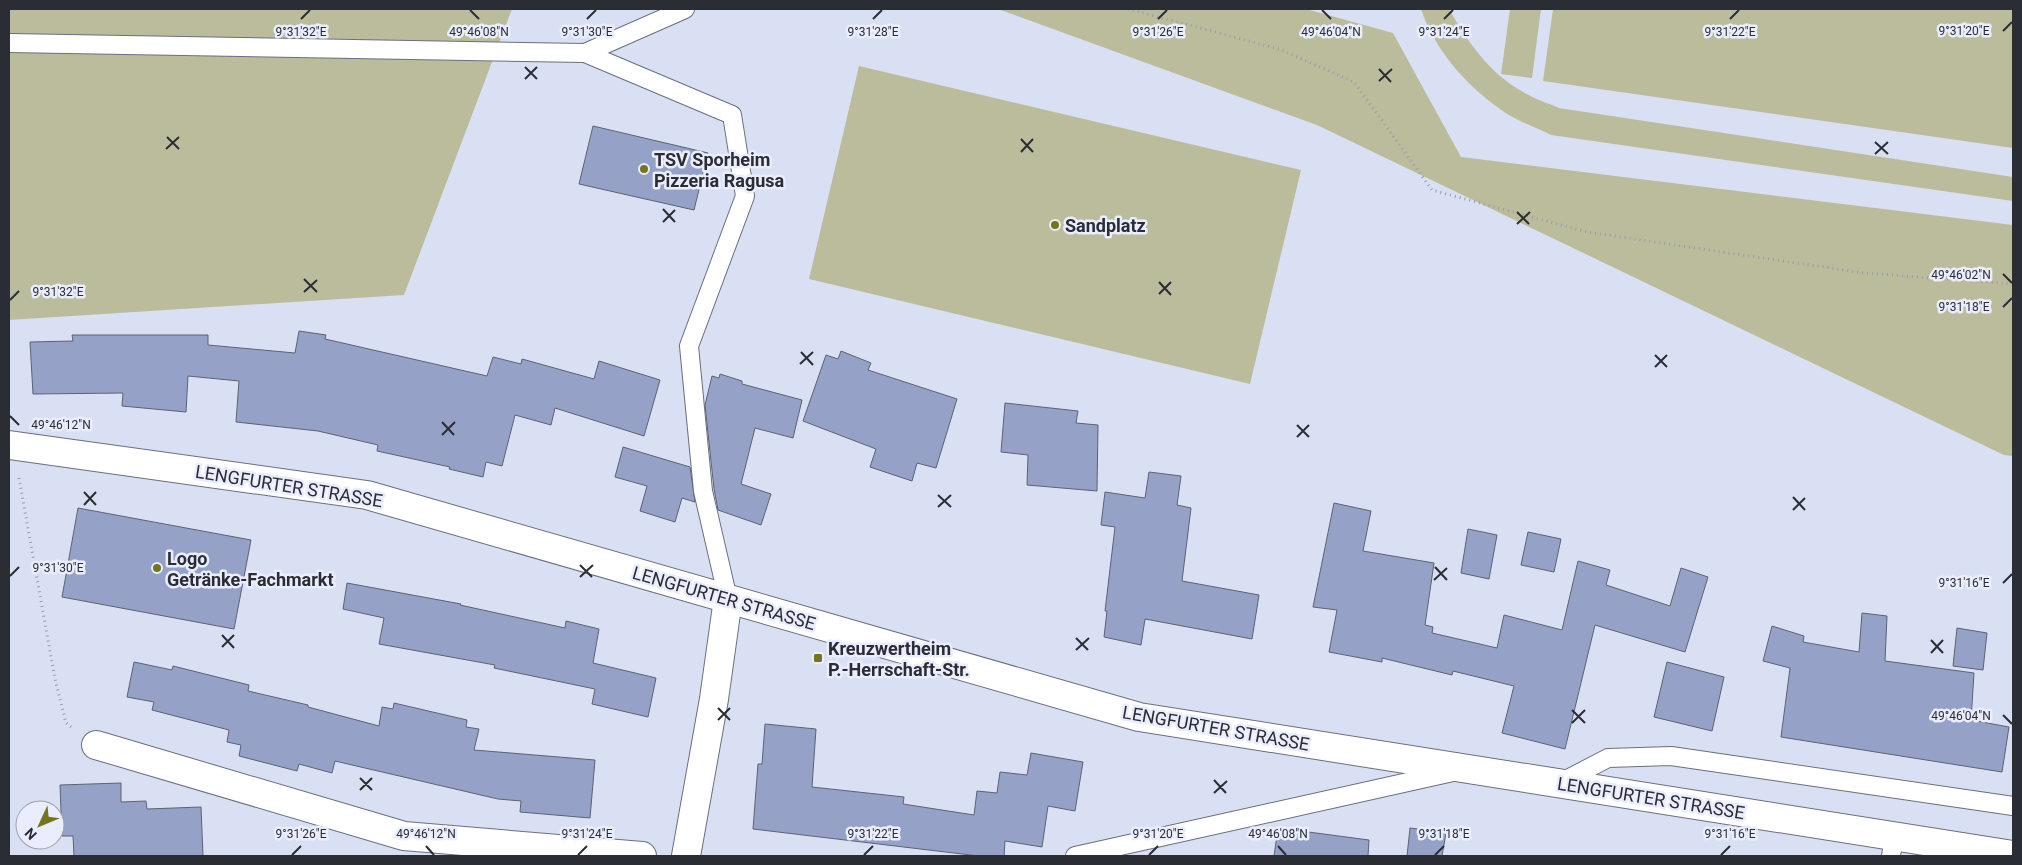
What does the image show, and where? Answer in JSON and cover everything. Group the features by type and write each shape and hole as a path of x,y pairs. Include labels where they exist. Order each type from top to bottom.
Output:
{"street":[{"name":"LENGFURTER STRASSE","path":"11,445 367,495 1139,717 1560,783 1893,846 2013,855"},
{"path":"686,856 714,700 728,600"},
{"path":"96,745 404,836 642,856"}],"lane":[{"path":"585,52 685,9"},
{"path":"9,43 585,52 732,115 745,196 689,346 702,491 728,600"},
{"path":"1560,783 1608,758 1671,756 2013,806"},
{"name":"LENGFURTER STRASSE","path":"1075,856 1466,769"}],"path":[{"path":"1128,9 1279,49 1354,82 1432,190 1587,232 1864,273 2013,284"},
{"path":"11,445 55,679 66,723 96,745"}],"green space":[{"path":"9,9 512,9 404,295 9,320"},
{"path":"998,9 1306,9 1393,33 1461,157 2013,225 2013,456 2004,455 1317,125"},
{"path":"1421,9 1449,9 1480,56 1500,76 1536,99 1559,108 2013,177 2013,201 1551,135 1509,115 1468,82 1435,40"},
{"path":"1510,9 1541,9 1532,78 1501,74"},
{"path":"1553,9 2013,9 2013,148 1543,81"},
{"name":"Sandplatz","path":"859,66 1301,170 1250,384 809,279"}],"building":[{"name":"TSV Sporheim Pizzeria Ragusa","path":"593,126 708,153 694,210 579,184"},
{"path":"299,331 326,335 325,339 487,376 493,357 521,364 522,359 594,379 599,361 660,380 644,436 555,408 551,425 515,415 502,466 486,462 483,477 449,469 450,467 377,451 378,445 318,431 236,422 239,381 188,376 186,412 122,406 123,393 33,394 30,342 73,341 72,335 208,335 208,345 295,353"},
{"path":"841,351 871,363 868,370 957,399 936,468 917,463 912,481 870,467 876,449 803,421 826,355 838,359"},
{"path":"720,374 742,381 742,384 802,400 793,438 755,428 741,484 771,494 761,525 718,510 705,405 712,376 719,378"},
{"path":"1005,403 1078,411 1076,423 1098,425 1097,491 1027,485 1028,455 1001,452"},
{"path":"623,447 690,467 695,502 682,498 675,522 640,511 647,486 615,477"},
{"path":"1149,472 1181,476 1177,505 1191,508 1182,581 1259,595 1252,639 1145,619 1141,645 1104,637 1107,611 1105,611 1115,527 1101,525 1105,492 1145,498"},
{"path":"1334,503 1371,511 1363,551 1434,563 1425,625 1433,627 1432,633 1497,648 1504,615 1562,630 1578,561 1610,570 1606,585 1670,606 1681,568 1708,577 1685,652 1595,625 1565,749 1502,733 1514,686 1453,671 1452,675 1382,658 1382,662 1329,652 1337,610 1313,607"},
{"name":"Logo Getränke-Fachmarkt","path":"78,508 251,540 234,629 62,597"},
{"path":"1468,529 1497,535 1489,579 1461,573"},
{"path":"1528,532 1561,539 1554,572 1521,565"},
{"path":"347,583 461,604 565,628 566,621 599,629 593,663 656,678 648,717 592,704 595,689 494,668 495,665 379,644 384,618 343,609"},
{"path":"1862,613 1887,616 1885,661 1974,673 1971,720 2009,727 2002,772 1781,737 1790,668 1763,661 1772,626 1804,636 1803,642 1859,652"},
{"path":"1957,628 1987,633 1983,670 1953,666"},
{"path":"134,662 172,670 173,666 249,685 248,691 308,705 308,707 379,726 382,707 393,709 394,703 467,720 466,727 479,729 474,750 595,760 590,818 520,812 521,801 498,799 335,761 332,773 299,764 297,771 239,756 241,745 227,742 229,730 152,710 154,702 127,697"},
{"path":"1667,662 1724,677 1712,731 1654,717"},
{"path":"765,724 816,729 812,787 904,797 903,804 974,815 977,791 997,793 1000,772 1027,775 1031,753 1083,762 1075,811 1048,806 1042,847 1005,841 1004,856 979,856 753,829 758,764 762,764"},
{"path":"121,783 121,802 146,801 147,809 201,807 203,856 74,856 73,836 65,836 65,800 61,800 60,785"},
{"path":"1278,828 1369,840 1368,856 1274,856"},
{"path":"1410,828 1446,833 1442,856 1407,856"}],"place":[{"name":"TSV Sporheim Pizzeria Ragusa","path":"644,169"},
{"name":"Sandplatz","path":"1055,225"},
{"name":"Logo Getränke-Fachmarkt","path":"157,568"},
{"name":"Kreuzwertheim P.-Herrschaft-Str.","path":"818,658"}]}
